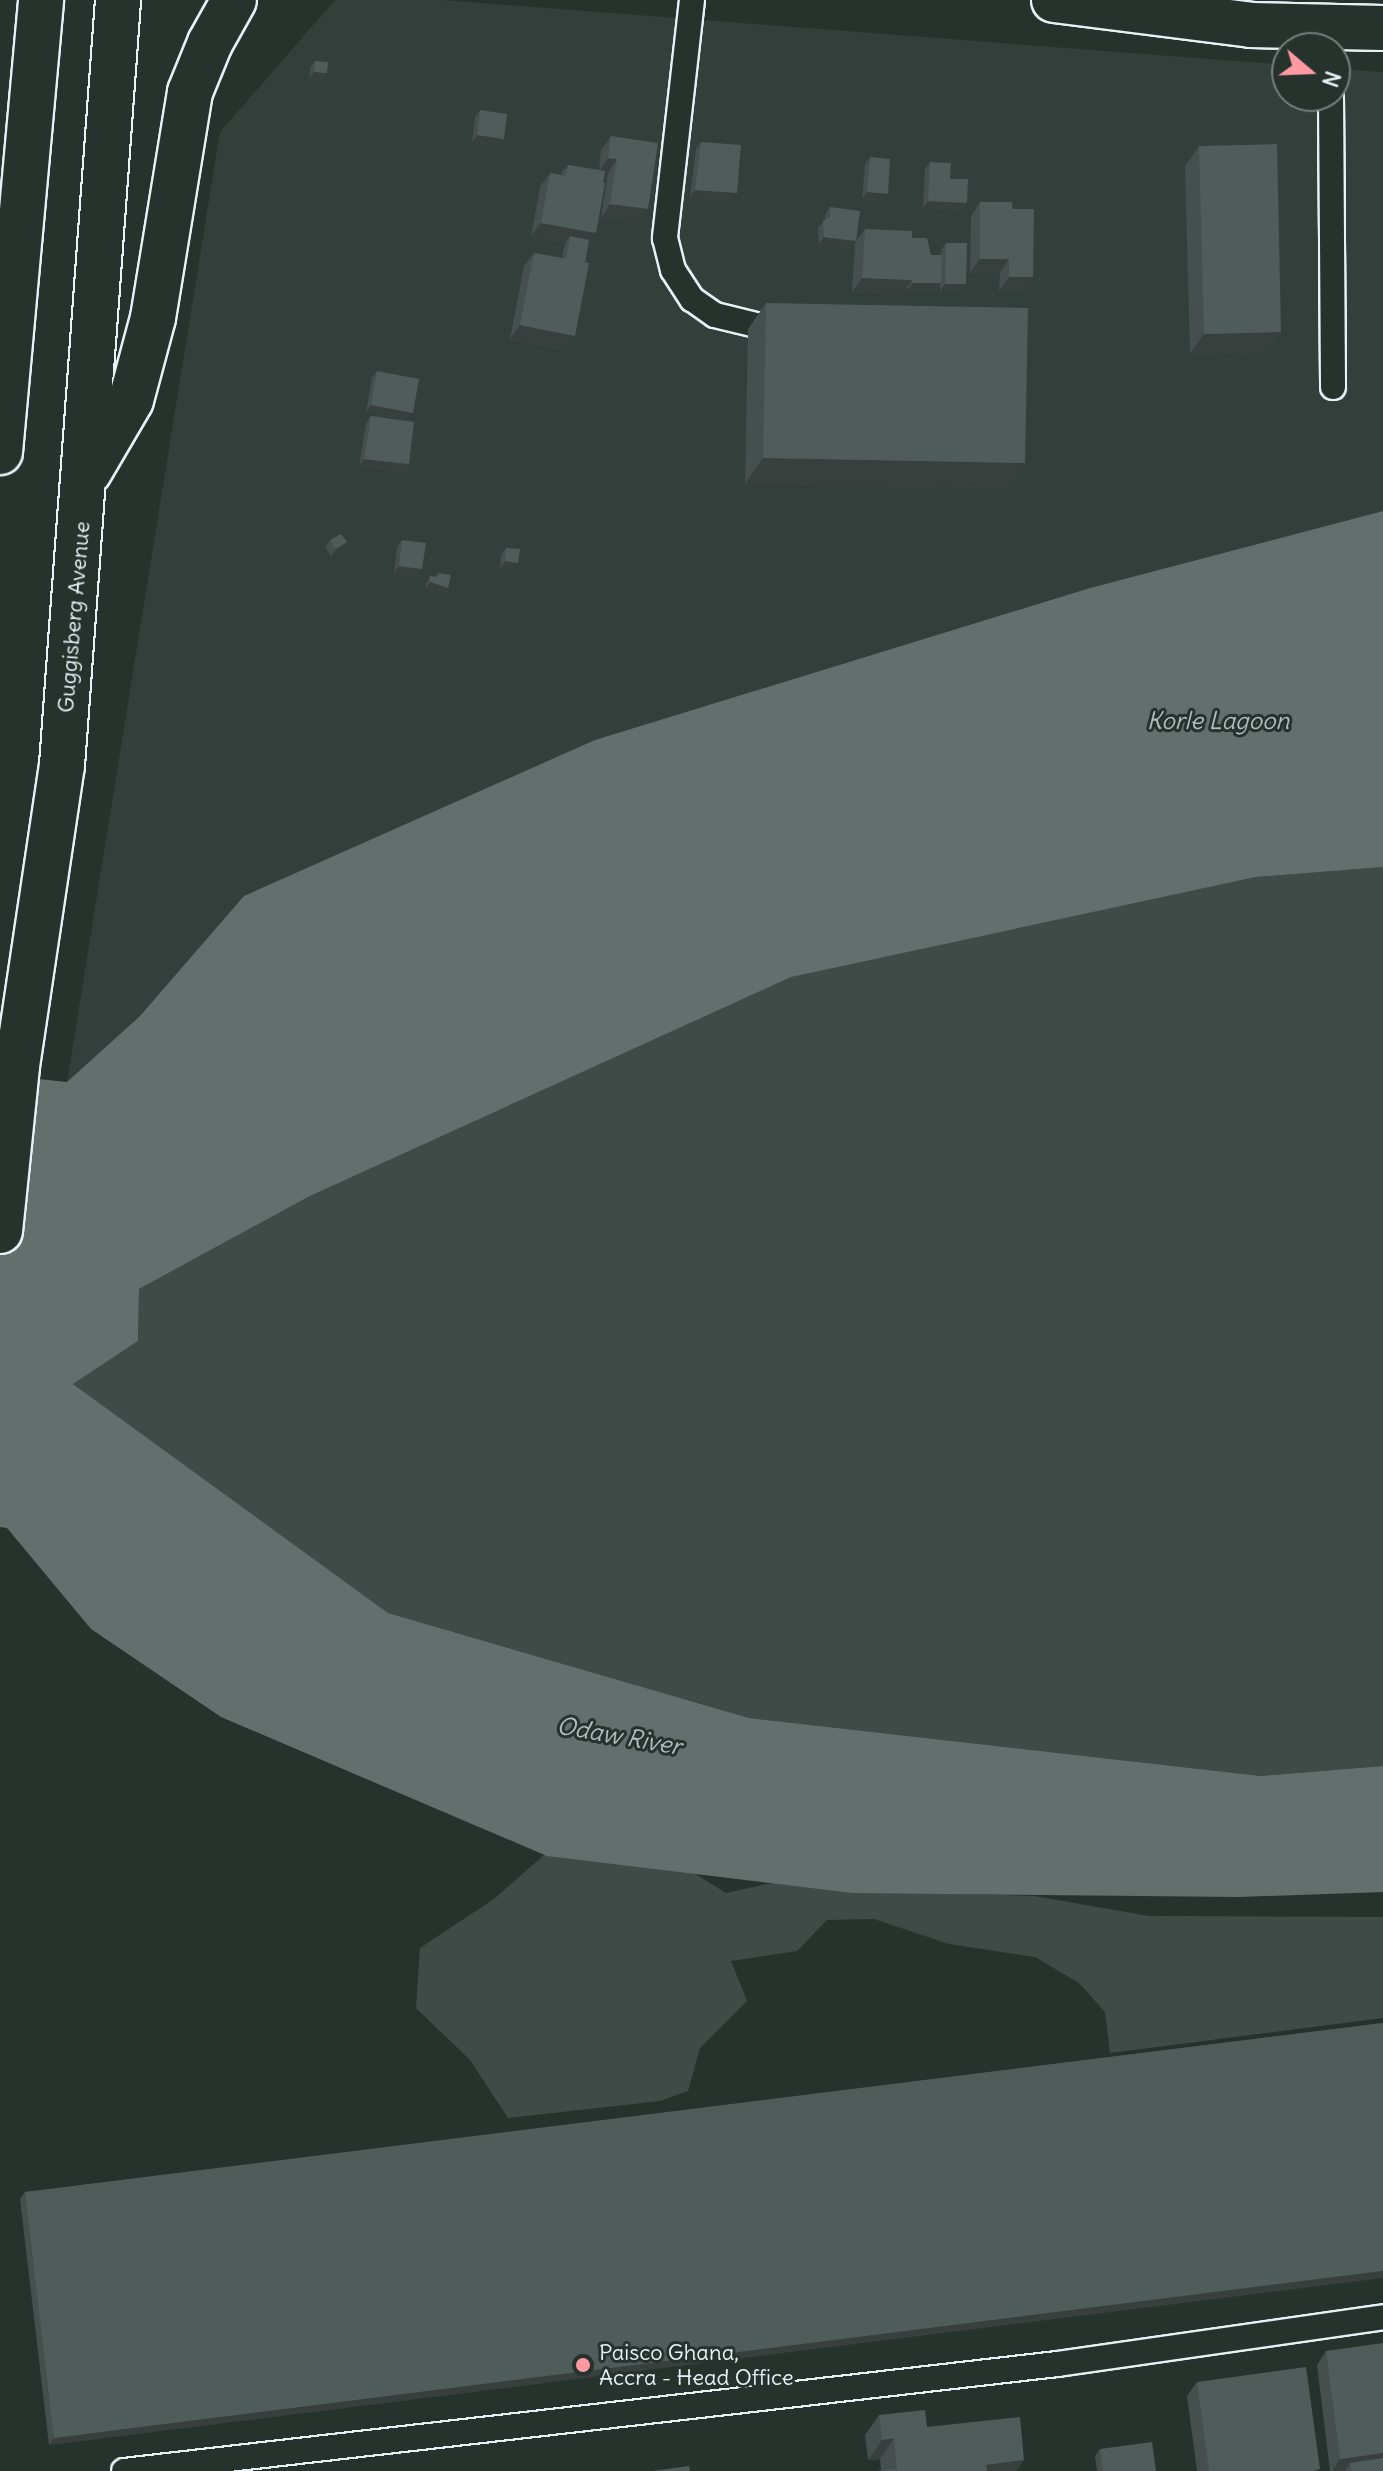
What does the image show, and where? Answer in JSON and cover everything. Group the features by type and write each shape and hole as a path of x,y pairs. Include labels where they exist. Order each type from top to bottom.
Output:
{"main road":[{"name":"Guggisberg Avenue","path":"0,1231 17,1066 62,765 118,0"},
{"path":"74,633 88,474 131,400 153,318 190,92 210,43 234,0"},
{"path":"1054,0 1297,32"},
{"path":"0,452 37,5"},
{"path":"1351,33 1383,28"}],"lane":[{"path":"692,0 665,238 673,270 692,299 715,315 760,326 804,324"},
{"path":"1331,112 1333,387"},
{"path":"124,2471 1058,2364 1383,2317"}],"shaded area":[{"path":"335,0 443,0 1271,64 1271,112 1351,112 1351,70 1383,72 1383,511 1090,588 595,740 140,1016 67,1082 220,132"},
{"path":"1383,867 1383,1766 1261,1776 749,1718 388,1613 73,1384 138,1341 139,1289 310,1196 791,976 1256,877"},
{"path":"594,1811 726,1893 836,1869 936,1893 1034,1896 1149,1916 1383,1917 1383,2018 1110,2053 1105,2012 1079,1983 1035,1957 949,1944 874,1919 827,1920 797,1951 731,1961 747,2001 700,2048 688,2091 660,2101 508,2118 470,2060 416,2008 420,1948 494,1899"}],"water":[{"name":"Korle Lagoon","path":"1383,511 1383,867 1256,877 791,977 310,1196 139,1289 138,1341 73,1384 388,1613 749,1718 1261,1776 1383,1766 1383,1892 1239,1897 852,1893 547,1856 221,1717 91,1629 7,1528 0,1527 0,1075 67,1082 140,1016 244,896 595,740 1090,588"}],"building":[{"path":"315,61 328,62 327,73 314,72"},
{"path":"480,110 507,114 504,139 477,135"},
{"path":"611,136 658,143 648,209 610,204 617,159 608,158"},
{"path":"701,142 741,145 737,193 695,190"},
{"path":"1277,144 1281,332 1204,334 1199,146"},
{"path":"870,157 890,159 888,194 867,192"},
{"path":"930,162 951,163 950,179 968,179 967,203 928,201"},
{"path":"568,165 605,171 603,183 566,176"},
{"path":"550,173 605,183 596,233 541,223"},
{"path":"980,202 1012,202 1012,209 1034,209 1033,277 1009,277 1009,259 980,259"},
{"path":"830,207 860,211 856,241 824,237 823,221 830,217"},
{"path":"865,229 912,231 912,280 862,278"},
{"path":"570,236 589,240 585,263 566,259"},
{"path":"912,238 927,238 931,255 942,255 941,283 912,283"},
{"path":"946,243 967,243 966,284 945,284"},
{"path":"534,253 589,263 575,336 520,325"},
{"path":"766,303 1028,308 1025,463 763,458"},
{"path":"377,371 419,379 413,413 371,405"},
{"path":"371,416 414,422 409,464 364,459"},
{"path":"341,534 347,542 336,549 330,540"},
{"path":"402,540 426,543 422,569 399,566"},
{"path":"506,548 520,549 518,563 505,561"},
{"path":"438,573 451,575 448,588 430,582 430,576 437,577"},
{"path":"1383,2023 1383,2271 54,2438 25,2192"},
{"path":"1383,2343 1383,2453 1340,2459 1326,2351"},
{"path":"1306,2367 1320,2469 1209,2471 1197,2382"},
{"path":"925,2410 927,2427 1020,2417 1024,2460 986,2465 987,2471 876,2471 897,2469 894,2438 882,2440 879,2415"},
{"path":"1152,2442 1156,2471 1103,2471 1100,2449"},
{"path":"1383,2458 1383,2471 1352,2471 1350,2463"},
{"path":"689,2466 690,2471 652,2471"}],"place":[{"name":"Paisco Ghana, Accra - Head Office","path":"583,2365"}],"water label":[{"name":"Odaw River","path":"619,1736"}]}
